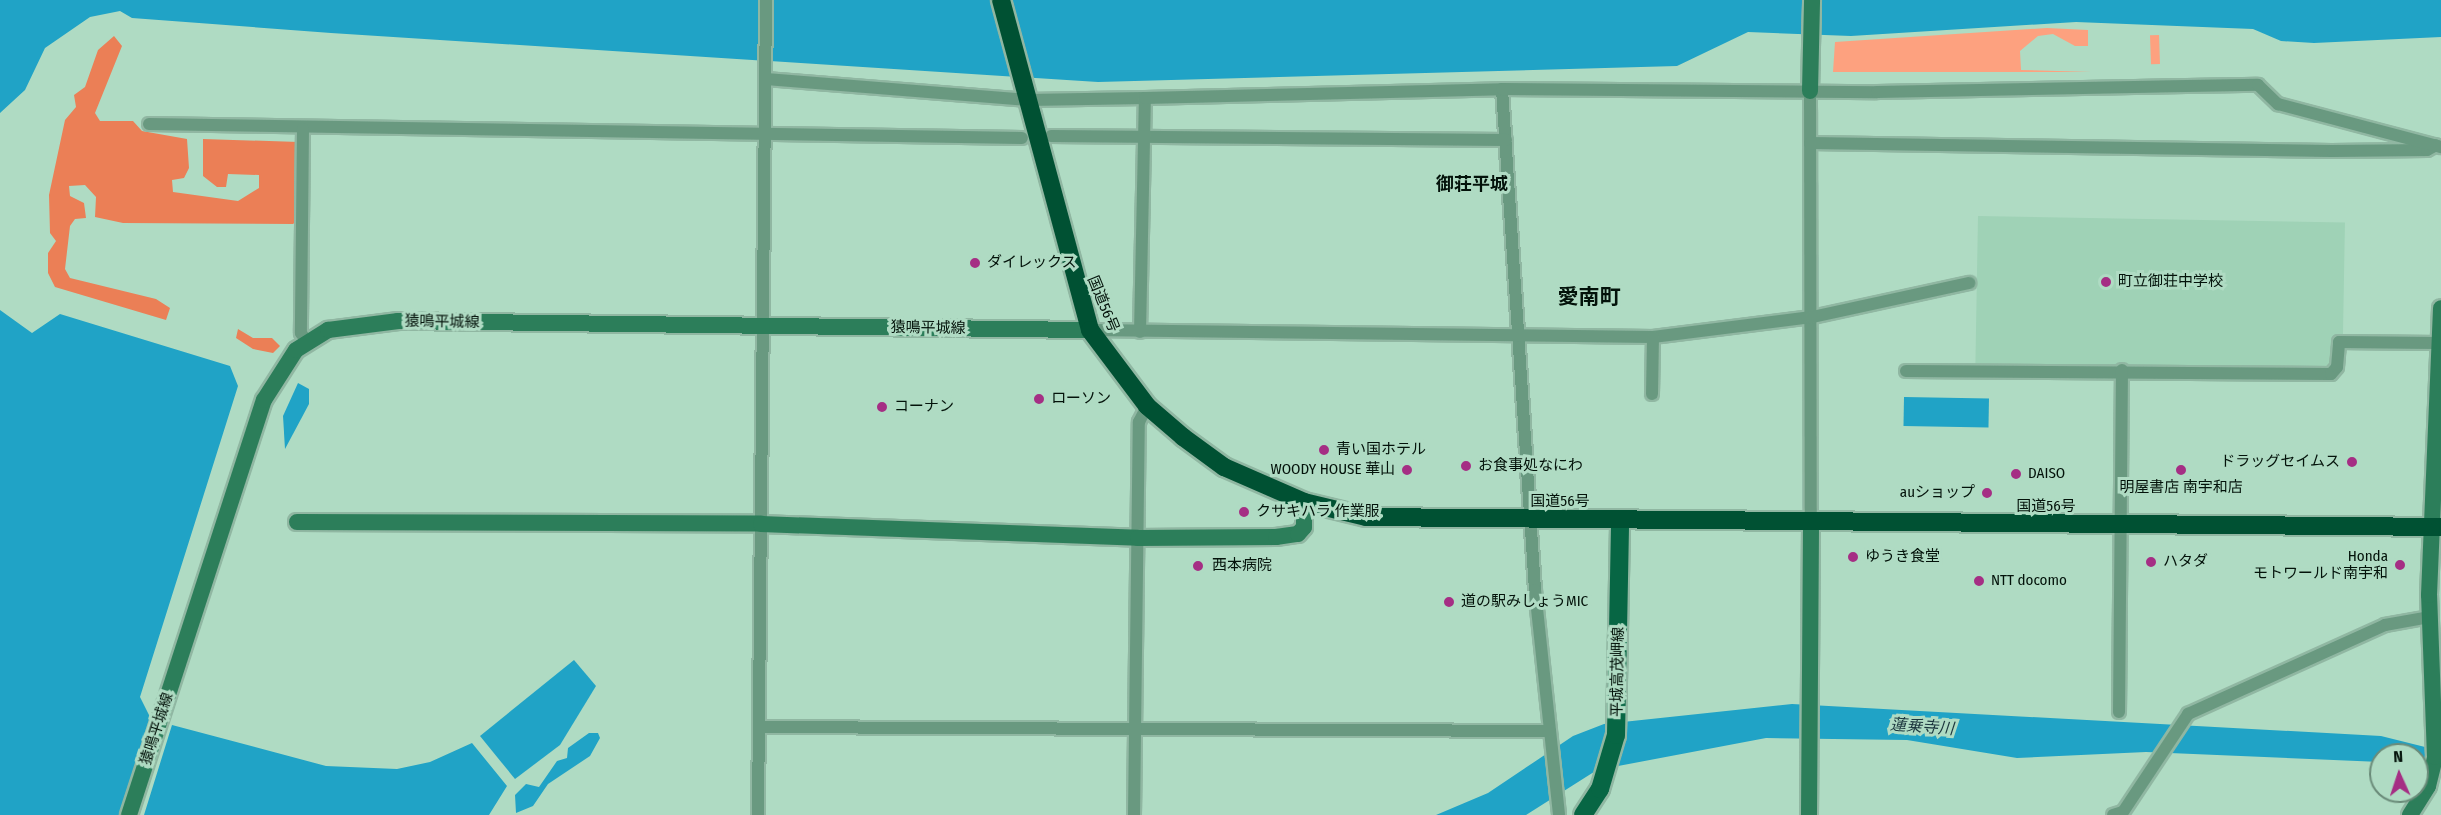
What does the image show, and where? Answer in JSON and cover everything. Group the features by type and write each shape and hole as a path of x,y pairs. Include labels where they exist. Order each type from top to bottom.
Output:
{"highway":[{"name":"国道56号","path":"1001,0 1090,330 1147,406 1224,467 1304,502 1366,517 1810,523 2436,527"}],"main road":[{"path":"1810,88 1812,0"},
{"path":"2410,815 2428,786 2435,727 2430,617 2435,594 2441,308"},
{"name":"猿鳴平城線","path":"129,815 264,400 276,375 307,342 363,322 1090,330"},
{"path":"297,522 761,524 1138,538 1298,534 1304,527 1304,502"},
{"name":"平城高茂岬線","path":"1582,815 1611,762 1618,705 1620,520"},
{"path":"1809,815 1810,523"}],"street":[{"path":"758,815 766,0"},
{"path":"766,75 1145,98 1502,89 2258,85 2278,104 2439,146"},
{"path":"1810,88 1812,317 1810,523"},
{"path":"1502,89 1520,335 1530,520 1559,815"},
{"path":"1140,332 1145,98"},
{"path":"149,124 303,129 1022,138"},
{"path":"303,129 301,333 307,342"},
{"path":"1051,136 1506,140"},
{"path":"1810,143 2332,151 2427,150 2439,146"},
{"path":"1090,330 1653,337 1812,317 1969,283"},
{"path":"1652,394 1653,337"},
{"path":"1906,371 2122,370 2331,374 2337,368 2339,342 2440,343"},
{"path":"2119,712 2122,370"},
{"path":"1134,815 1137,729 1139,422 1147,406"},
{"path":"2119,814 2183,718 2385,625 2430,617"},
{"path":"759,727 1137,729 1550,735"}],"shaded area":[{"path":"2047,28 2088,30 2088,46 2075,46 2053,34 2038,36 2020,51 2021,70 2091,72 1833,72 1835,42"},
{"path":"2150,35 2159,35 2160,64 2151,64"},
{"path":"114,36 122,46 95,113 100,121 133,121 142,131 187,139 189,168 184,178 172,180 173,192 238,201 259,188 259,175 228,174 226,187 217,187 203,176 203,139 299,142 298,220 293,224 123,223 95,217 96,197 85,185 69,186 70,196 84,203 86,218 75,219 70,226 65,269 70,278 156,299 170,308 166,320 55,287 48,273 48,253 56,241 50,233 49,195 65,120 76,107 74,95 85,87 98,50"},
{"path":"1978,216 2345,222 2342,372 1975,366"},
{"path":"238,329 253,338 272,338 280,346 273,353 253,349 236,338"}],"water":[{"path":"0,0 2441,0 2441,37 2314,43 2281,41 2253,29 2076,22 1851,36 1748,32 1677,66 1098,82 331,33 132,18 120,11 90,17 45,48 25,90 0,113"},
{"path":"0,310 32,333 60,314 230,366 238,386 140,697 152,721 121,815 0,815"},
{"path":"298,383 309,389 309,404 285,449 283,416"},
{"path":"1904,397 1989,398 1988,427 1903,426"},
{"path":"574,660 596,686 560,745 515,779 480,736"},
{"name":"蓮乗寺川","path":"1792,704 2381,736 2409,743 2369,743 2369,761 2146,752 2017,758 1907,740 1766,738 1597,770 1526,815 1436,815 1488,793 1573,736 1604,724"},
{"path":"172,725 326,766 397,769 430,762 472,743 507,786 489,815 144,815"},
{"path":"589,733 598,733 600,738 590,756 548,784 533,806 516,813 515,795 526,784 539,787 557,761 567,758 568,748"},
{"path":"2429,748 2441,751 2441,776 2429,773"}],"place":[{"name":"ダイレックス","path":"975,263"},
{"name":"町立御荘中学校","path":"2106,282"},
{"name":"ローソン","path":"1039,399"},
{"name":"コーナン","path":"882,407"},
{"name":"青い国ホテル","path":"1324,450"},
{"name":"ドラッグセイムス","path":"2352,462"},
{"name":"お食事処なにわ","path":"1466,466"},
{"name":"WOODY HOUSE 華山","path":"1407,470"},
{"name":"明屋書店 南宇和店","path":"2181,470"},
{"name":"DAISO","path":"2016,474"},
{"name":"auショップ","path":"1987,493"},
{"name":"クサキハラ 作業服","path":"1244,512"},
{"name":"ゆうき食堂","path":"1853,557"},
{"name":"ハタダ","path":"2151,562"},
{"name":"Honda モトワールド南宇和","path":"2400,565"},
{"name":"西本病院","path":"1198,566"},
{"name":"NTT docomo","path":"1979,581"},
{"name":"道の駅みしょうMIC","path":"1449,602"}],"district":[{"name":"御荘平城","path":"1472,184"},
{"name":"愛南町","path":"1589,297"}]}
